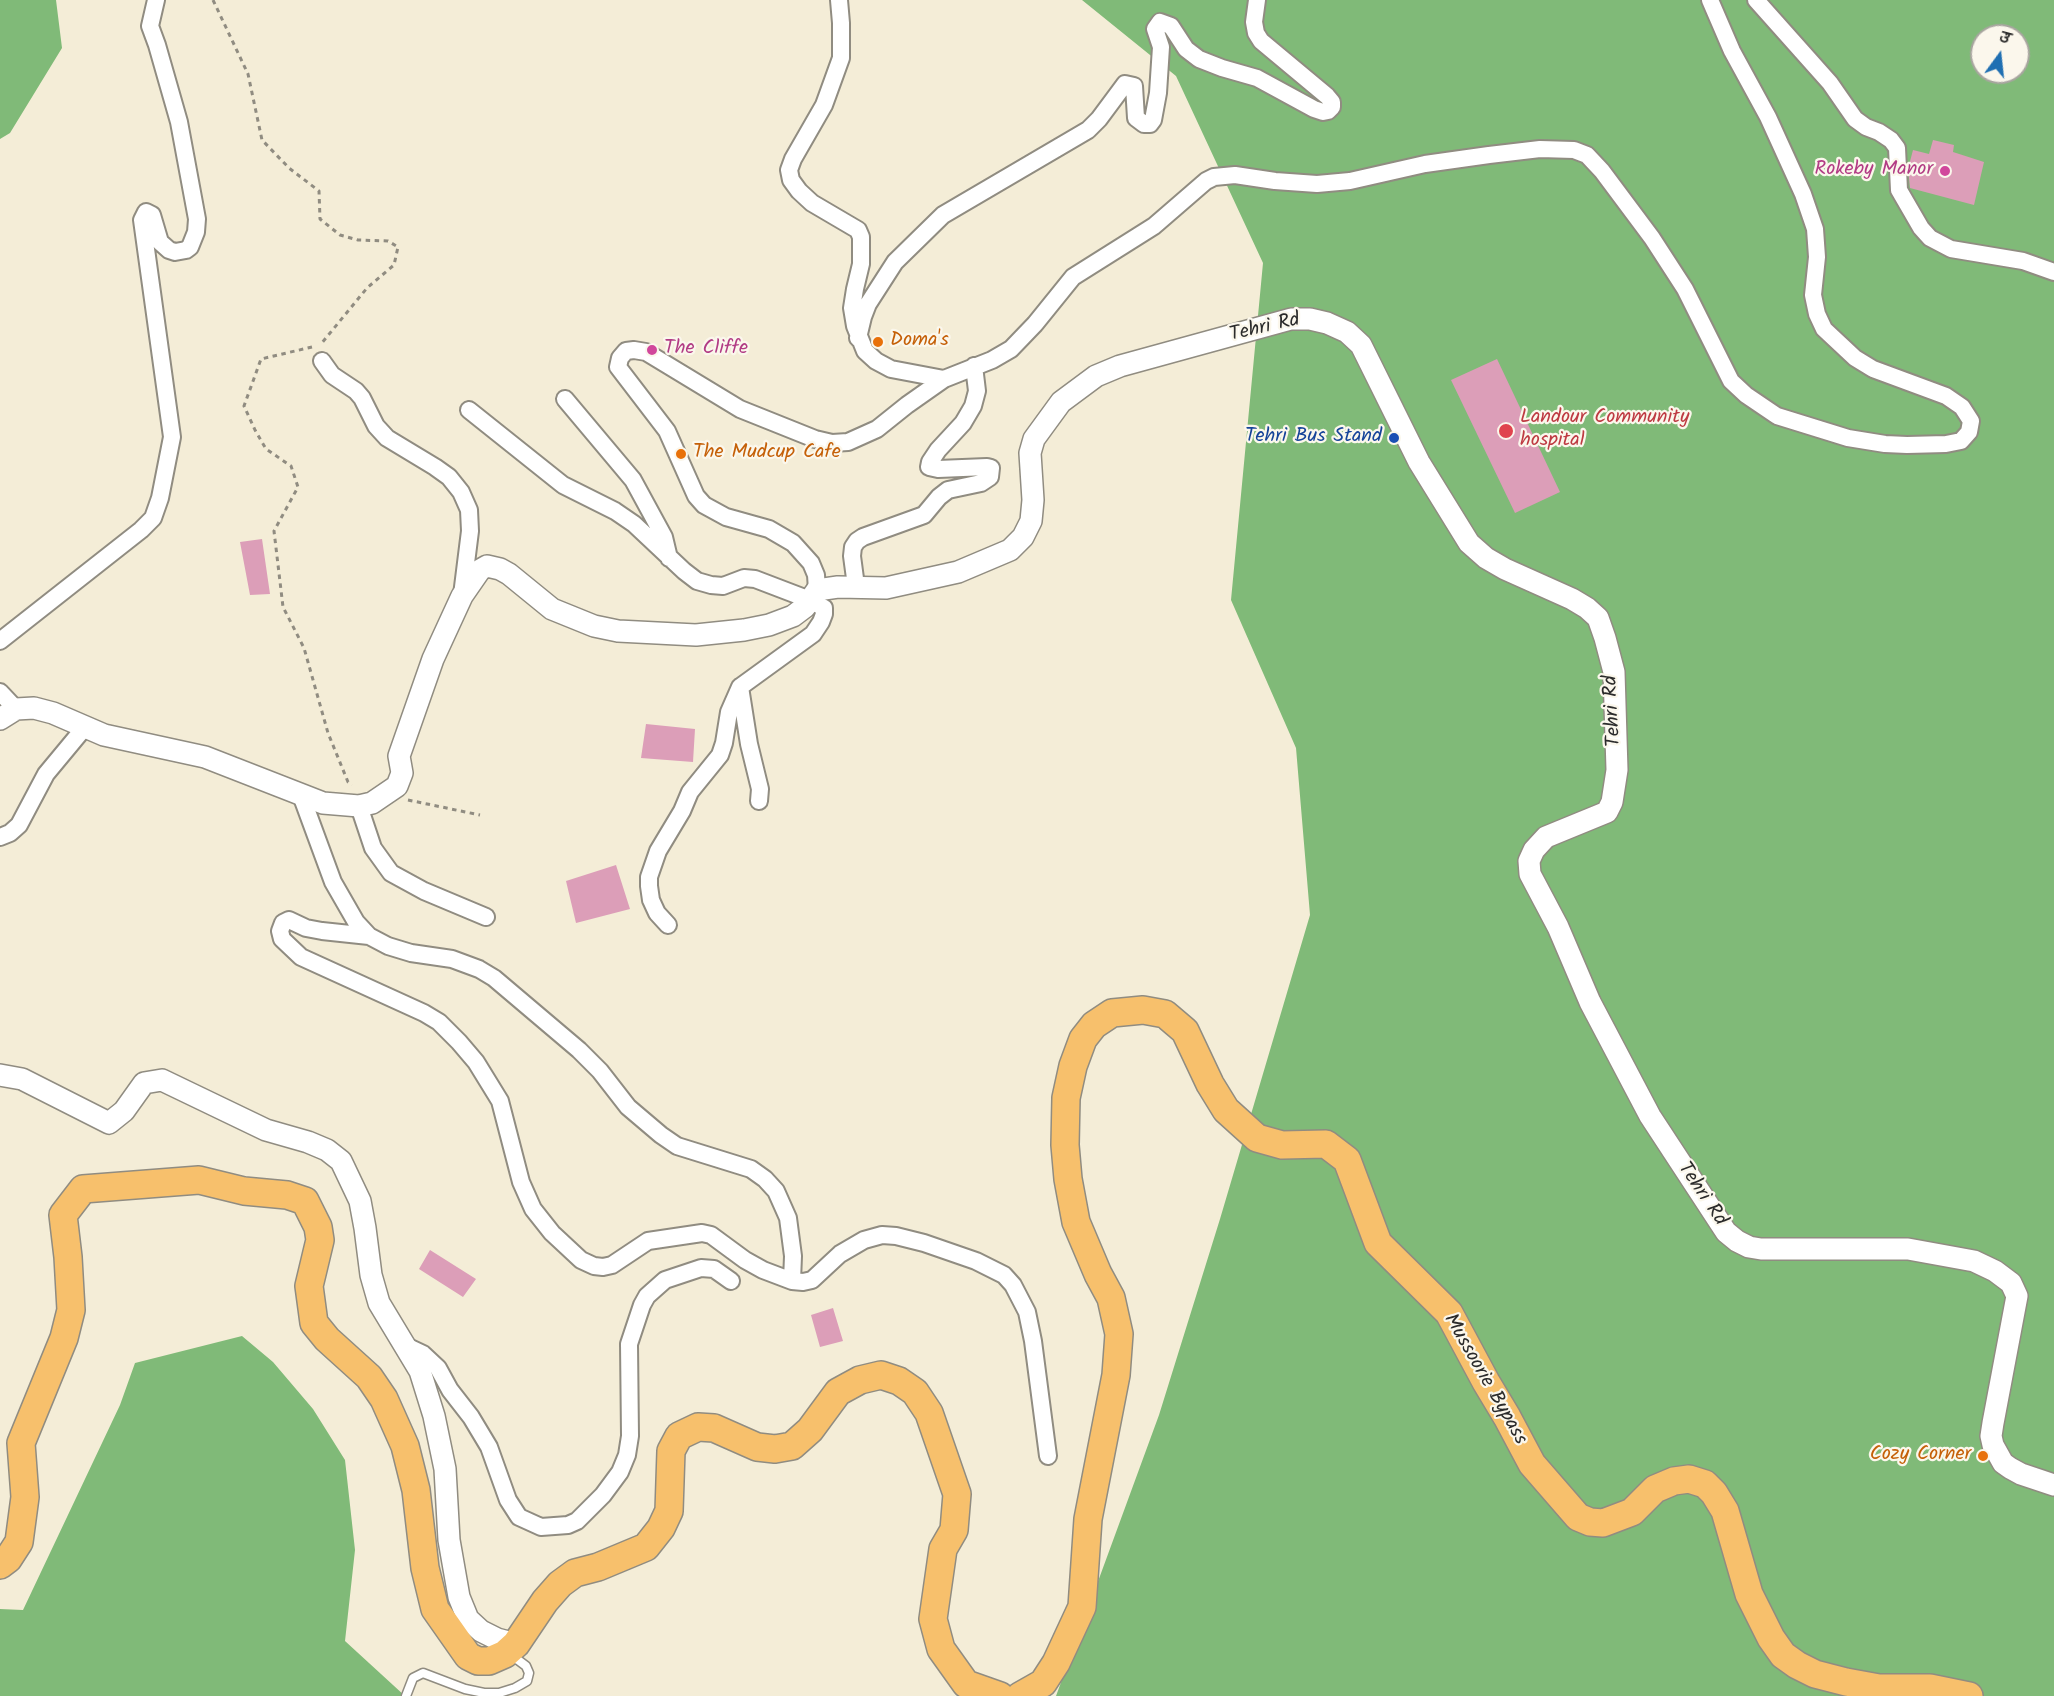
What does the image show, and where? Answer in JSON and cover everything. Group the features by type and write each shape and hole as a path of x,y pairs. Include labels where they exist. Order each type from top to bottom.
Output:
{"highway":[{"name":"Mussoorie Bypass","path":"1020,1696 1043,1683 1056,1663 1082,1607 1088,1520 1116,1375 1119,1334 1111,1298 1076,1222 1068,1179 1065,1145 1066,1098 1073,1066 1083,1039 1094,1025 1112,1013 1143,1010 1166,1014 1185,1030 1210,1084 1227,1110 1257,1138 1282,1145 1326,1144 1347,1160 1378,1243 1449,1312 1533,1464 1578,1517 1590,1522 1603,1523 1632,1512 1655,1488 1674,1481 1689,1479 1705,1484 1714,1493 1725,1511 1749,1594 1771,1638 1783,1655 1815,1674 1846,1682 1879,1688 1930,1688 1969,1696"},
{"path":"0,1565 8,1559 19,1542 25,1497 21,1443 64,1338 71,1310 63,1215 83,1189 199,1180 244,1191 287,1195 305,1201 318,1227 320,1240 309,1286 314,1323 327,1339 369,1377 384,1399 405,1446 416,1490 425,1568 435,1609 468,1656 478,1661 489,1661 510,1649 560,1584 575,1573 598,1567 646,1546 661,1528 669,1511 671,1451 679,1436 698,1427 714,1428 757,1447 774,1449 792,1446 810,1430 838,1392 860,1380 881,1376 899,1381 915,1392 929,1413 957,1494 954,1530 943,1549 933,1619 941,1649 966,1684 1000,1696"}],"street":[{"path":"0,641 141,530 153,518 160,498 172,437 142,220 146,212 152,215 160,242 175,252 190,247 196,232 197,219 179,122 150,26 156,0"},
{"path":"839,0 841,58 824,105 789,170 791,180 812,203 858,230 861,237 861,264 852,308 858,338 865,351 876,361 891,369 944,379"},
{"path":"858,338 868,304 895,262 943,215 1088,130 1125,84 1134,86 1136,118 1144,124 1150,124 1153,120 1158,93 1161,47 1155,29 1160,22 1171,26 1186,49 1199,59 1257,78 1314,109 1323,112 1332,108 1332,102 1327,96 1261,41 1256,33 1254,22 1257,0"},
{"path":"0,692 8,714 34,708 53,713 104,735 205,757 323,803 366,805 397,786 402,773 399,756 433,660 462,596 480,570 487,566 500,568 552,609 594,626 618,631 696,635 769,625 793,616 805,607 813,595 816,575 811,563 793,543 769,529 726,517 704,505 696,496 667,431 618,367 620,358 626,351 645,352 730,404 815,439 832,443 848,442 877,429 944,379 992,360 1011,349 1035,324 1072,277 1154,225 1206,181 1214,177 1235,175 1317,184 1350,181 1425,164 1489,155 1540,149 1574,150 1587,155 1602,171 1652,238 1685,289 1731,381 1746,395 1777,416 1848,438 1906,445 1946,444 1961,441 1969,432 1971,421 1962,407 1946,396 1873,369 1855,358 1824,329 1817,314 1813,295 1817,257 1815,229 1803,194 1768,117 1732,51 1710,0"},
{"path":"1756,0 1830,83 1855,120 1891,140 1897,148 1899,190 1930,238 1958,251 2023,261 2054,272"},
{"name":"Tehri Rd","path":"813,595 856,586 886,588 932,579 958,572 1010,550 1017,544 1031,520 1033,500 1030,453 1034,439 1061,402 1096,376 1120,366 1291,319 1327,322 1347,332 1361,345 1419,462 1469,543 1486,558 1564,595 1587,608 1598,618 1614,672 1617,770 1612,802 1607,812 1546,837 1534,850 1529,861 1530,874 1558,927 1590,1002 1650,1116 1726,1232 1749,1247 1917,1251 1974,1261 1995,1271 2010,1283 2017,1296 1993,1423 1993,1445 2004,1463 2010,1468 2054,1485"},
{"path":"322,361 332,375 363,398 376,426 387,438 449,477 461,492 469,510 470,531 462,596"},
{"path":"856,586 852,556 853,547 857,541 924,515 948,490 981,483 990,477 991,468 987,467 938,469 929,467 934,456 963,423 973,406 977,391 974,366"},
{"path":"565,399 633,480 664,537 669,558"},
{"path":"469,410 563,485 615,511 633,524 697,581 723,586 744,578 755,579 813,595 824,608 821,622 813,634 740,687 729,712 720,755 690,792 658,851 649,877 651,900 657,913 668,925"},
{"path":"740,687 749,744 760,789 759,801"},
{"path":"0,837 10,833 19,825 46,774 85,727"},
{"path":"301,795 333,882 356,922 369,936 388,946 411,953 458,961 487,974 579,1050 600,1071 628,1107 661,1135 677,1146 751,1168 765,1179 776,1191 788,1218 793,1256 792,1281"},
{"path":"366,805 373,848 391,873 424,891 486,917"},
{"path":"369,936 306,928 289,920 283,923 280,931 282,939 301,957 424,1013 439,1022 459,1042 476,1062 500,1101 521,1182 533,1209 552,1233 581,1260 603,1268 612,1265 648,1241 702,1233 711,1235 763,1270 792,1281 803,1282 812,1280 840,1254 864,1240 882,1235 896,1236 956,1253 1004,1275 1013,1284 1027,1312 1048,1456"},
{"path":"0,1076 22,1079 109,1123 124,1111 144,1083 162,1080 266,1130 327,1150 341,1161 360,1201 375,1292 379,1303 420,1371 434,1416 445,1469 449,1540 459,1598 468,1618 481,1631 510,1649"},
{"path":"406,1346 423,1354 438,1368 450,1390 476,1425 489,1447 508,1500 519,1517 541,1527 568,1525 577,1521 603,1496 620,1472 627,1455 630,1436 629,1344 647,1296 665,1280 701,1268 714,1269 731,1281"}],"lane":[{"path":"406,1696 413,1678 423,1673 465,1689 499,1693 515,1688 526,1681 529,1673 526,1666 510,1649"}],"path":[{"path":"213,0 248,74 262,140 289,168 319,191 320,219 340,235 358,240 388,241 398,247 394,265 367,288 320,345 261,359 244,406 266,449 291,466 298,487 274,531 283,607 304,648 328,733 348,782 366,805"},
{"path":"406,800 480,814"}],"green space":[{"path":"0,0 56,0 62,48 10,133 0,139"},
{"path":"1082,0 2054,0 2054,1696 1056,1696 1159,1415 1310,915 1296,748 1231,600 1263,263 1176,76"},
{"path":"242,1336 273,1362 313,1409 345,1460 355,1550 345,1641 405,1696 0,1696 0,1609 23,1610 120,1405 135,1363"}],"building":[{"name":"Rokeby Manor","path":"1933,140 1954,145 1953,152 1984,162 1974,205 1910,188 1908,169 1913,150 1929,154"},
{"path":"1497,359 1560,492 1515,513 1451,380"},
{"path":"262,539 270,594 250,595 240,542"},
{"path":"646,724 695,729 693,762 641,758"},
{"path":"616,865 630,909 576,923 566,881"},
{"path":"430,1250 476,1279 463,1297 419,1269"},
{"path":"833,1308 843,1341 820,1347 811,1315"}],"place":[{"name":"Rokeby Manor","path":"1945,171"},
{"name":"Doma's","path":"878,342"},
{"name":"The Cliffe","path":"652,350"},
{"name":"Landour Community hospital","path":"1506,431"},
{"name":"Tehri Bus Stand","path":"1394,438"},
{"name":"The Mudcup Cafe","path":"681,454"},
{"name":"Cozy Corner","path":"1983,1456"}]}
